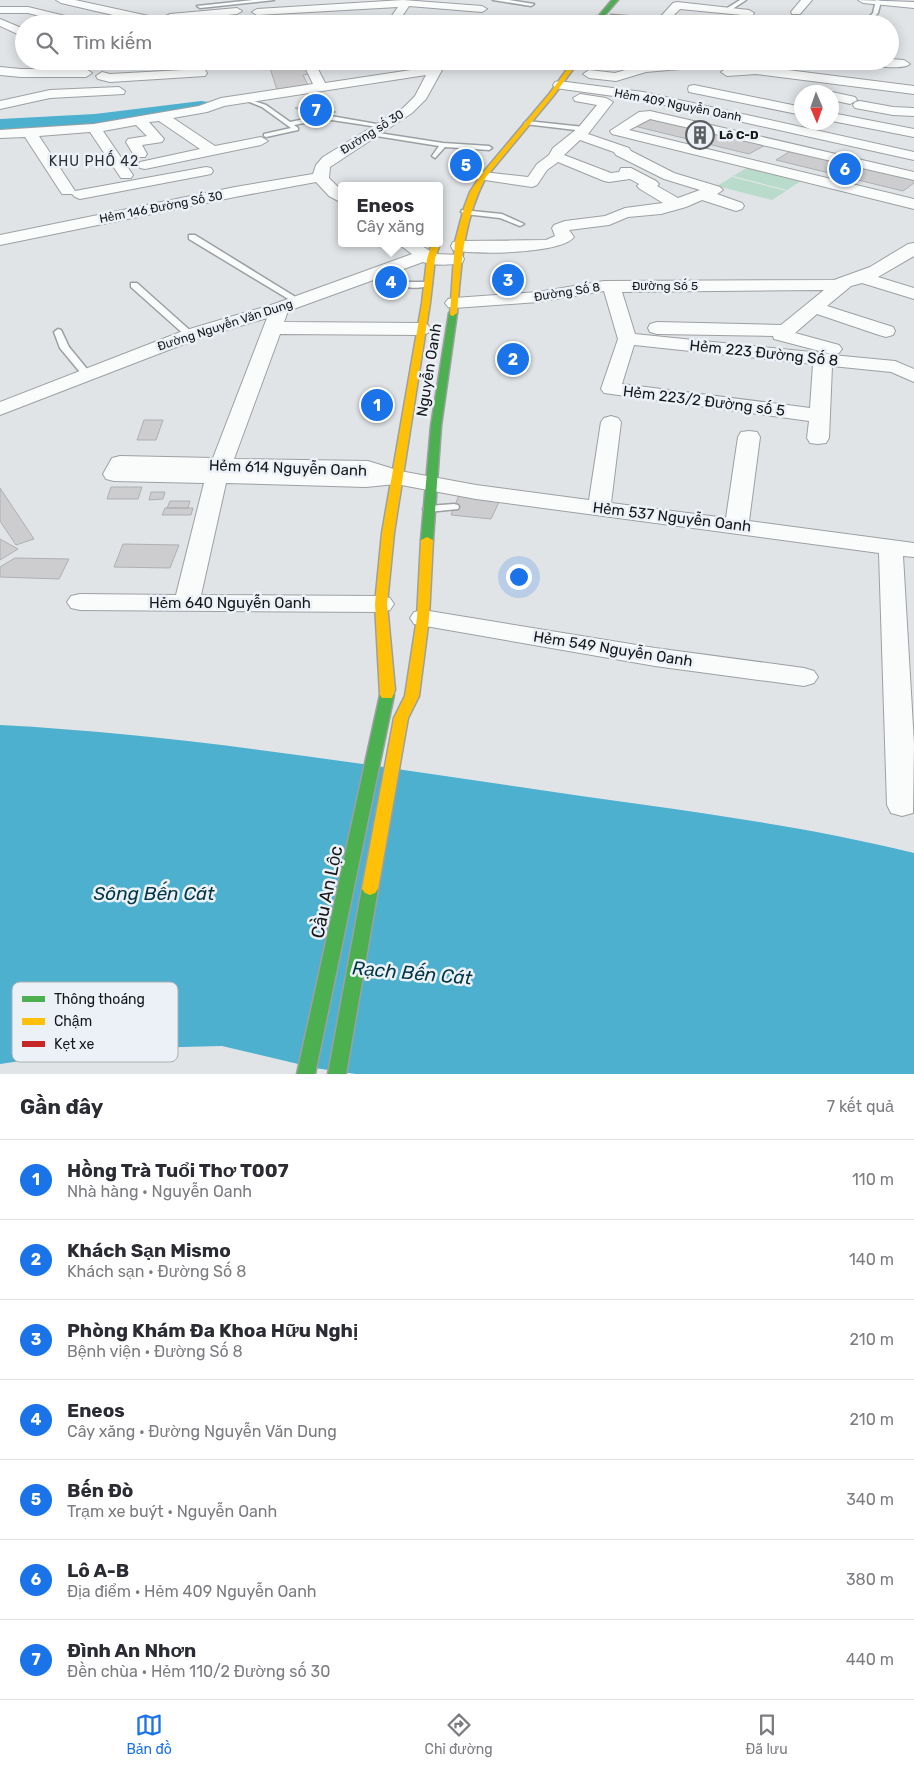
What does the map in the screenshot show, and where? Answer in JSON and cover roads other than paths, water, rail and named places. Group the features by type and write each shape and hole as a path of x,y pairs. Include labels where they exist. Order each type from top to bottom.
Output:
{"main road":[{"path":"602,15 614,0"},
{"path":"614,15 625,0"},
{"name":"Nguyễn Oanh","path":"382,717 388,690 381,604 396,477 421,329 440,303 457,252 466,212 474,190 483,176 527,123 563,70"},
{"path":"477,162 492,145"},
{"name":"Nguyễn Oanh","path":"337,1074 401,718 412,696 423,618 428,509 440,383 440,303 428,282 430,252"},
{"name":"Cầu An Lộc","path":"306,1074 382,717"}],"street":[{"path":"60,0 128,15"},
{"path":"257,12 382,2 479,12 495,0"},
{"path":"796,12 805,0"},
{"path":"863,0 914,5"},
{"path":"397,15 406,3"},
{"path":"667,15 676,5 708,4 726,11 748,15"},
{"path":"311,9 311,15"},
{"path":"0,10 28,10 55,15"},
{"path":"192,15 237,11"},
{"path":"0,22 15,30"},
{"path":"899,52 907,64"},
{"path":"2,65 15,63"},
{"path":"2,65 21,73 86,73"},
{"path":"102,76 110,78 175,70"},
{"path":"201,70 216,94 244,98 321,87 411,70"},
{"path":"314,70 321,87"},
{"name":"Đường số 30","path":"322,177 320,172 322,167 335,156 405,112 424,93 436,70"},
{"path":"580,70 616,77 639,70"},
{"path":"734,70 772,85"},
{"path":"756,70 914,90"},
{"path":"671,102 708,81"},
{"path":"483,176 532,182 542,167 556,157 558,151 582,130 606,102 554,85"},
{"name":"Hẻm 409 Nguyễn Oanh","path":"554,85 629,94 671,102 914,156"},
{"path":"694,89 794,109"},
{"path":"0,96 50,94 161,109 202,109 216,94"},
{"path":"0,105 50,94"},
{"path":"839,98 850,100"},
{"path":"0,134 94,128 134,106"},
{"path":"134,106 157,138 132,142 143,159 187,157 263,138"},
{"path":"161,109 212,151"},
{"path":"898,110 914,112"},
{"path":"52,120 80,115"},
{"path":"914,176 650,115 644,115 617,130 914,204"},
{"path":"839,119 914,133"},
{"path":"94,128 126,175"},
{"path":"582,130 624,151 621,152 645,165 710,192 736,206"},
{"path":"30,133 74,193 206,171"},
{"path":"750,164 781,145"},
{"path":"187,157 235,192"},
{"path":"556,157 609,178 631,174"},
{"path":"645,165 624,170 652,184 638,188 662,194 660,196 680,204"},
{"path":"322,177 325,184 338,195"},
{"name":"Hẻm 146 Đường Số 30","path":"0,240 98,214 322,177"},
{"path":"416,247 430,252 457,252 550,244 566,238 560,231 560,228 565,226 609,220 625,213 661,209 680,204 710,192"},
{"name":"Đường Nguyễn Văn Dung","path":"0,409 190,334 289,304 430,252"},
{"name":"Đường Số 5","path":"616,286 834,285 853,280 911,253"},
{"path":"845,353 780,335 813,307 853,280 914,294"},
{"path":"616,286 626,333"},
{"name":"Đường Số 8","path":"440,303 538,297 616,286"},
{"path":"187,603 218,472 272,328 289,304"},
{"path":"813,307 886,331"},
{"path":"272,328 421,329"},
{"name":"Hẻm 223 Đường Số 8","path":"626,333 785,331"},
{"name":"Hẻm 223 Đường Số 8","path":"626,333 823,360 895,367 913,375"},
{"name":"Hẻm 223/2 Đường số 5","path":"626,333 611,389 820,416"},
{"path":"818,438 823,360"},
{"path":"599,507 612,422"},
{"path":"737,525 749,437"},
{"name":"Hẻm 614 Nguyễn Oanh","path":"218,472 366,480 396,477 430,483"},
{"name":"Hẻm 537 Nguyễn Oanh","path":"430,483 476,494 599,507 902,548"},
{"path":"902,548 906,752 902,805"},
{"name":"Hẻm 640 Nguyễn Oanh","path":"80,602 381,604"},
{"name":"Hẻm 549 Nguyễn Oanh","path":"423,618 655,657 804,677"}],"lane":[{"path":"200,6 271,0"},
{"path":"495,0 531,4"},
{"path":"726,11 743,0"},
{"path":"873,15 878,1"},
{"path":"244,98 264,106 296,129 263,138"},
{"path":"288,124 325,117 385,126"},
{"path":"527,123 582,130"},
{"path":"372,134 443,145 492,145"},
{"path":"435,156 443,145"},
{"path":"466,212 502,216 520,224"},
{"path":"192,237 289,304"},
{"path":"402,282 428,282"},
{"path":"134,286 190,334"},
{"path":"58,332 65,348 87,375"},
{"path":"428,509 454,507"}],"water":[{"name":"Sông Bến Cát","path":"0,725 130,735 326,759 767,823 914,853 914,1074 356,1074 315,1068 222,1046 178,1047 178,982 12,982 12,1062 14,1062 0,1064"}],"waterway":[{"path":"0,126 95,121 201,107"}],"place":[{"name":"Đình An Nhơn","path":"316,110"},
{"name":"Lô C-D","path":"700,135"},
{"name":"Bến Đò","path":"466,165"},
{"name":"Lô A-B","path":"845,169"},
{"name":"Phòng Khám Đa Khoa Hữu Nghị","path":"508,280"},
{"name":"Eneos","path":"391,282"},
{"name":"Khách Sạn Mismo","path":"513,359"},
{"name":"Hồng Trà Tuổi Thơ T007","path":"377,405"}],"district":[{"name":"KHU PHỐ 42","path":"94,161"}],"water label":[{"name":"Rạch Bến Cát","path":"412,973"}]}
